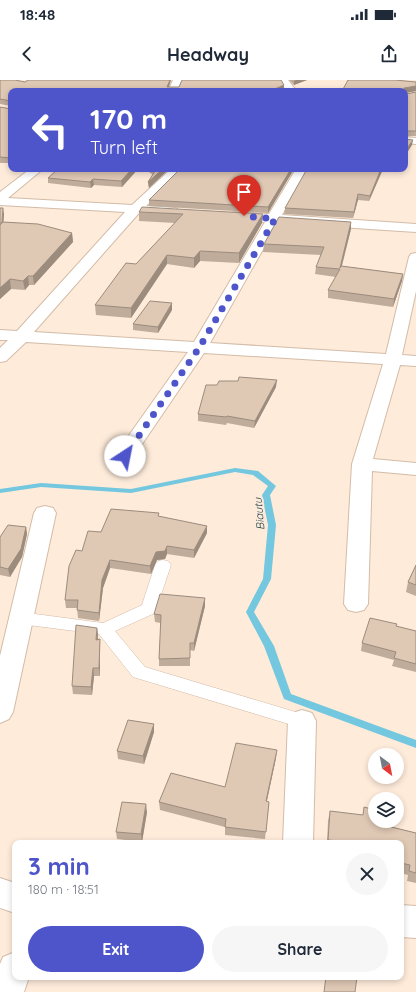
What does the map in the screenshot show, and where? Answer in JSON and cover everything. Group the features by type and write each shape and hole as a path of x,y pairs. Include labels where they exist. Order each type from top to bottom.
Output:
{"street":[{"path":"283,80 292,88"},
{"path":"0,199 33,172"},
{"path":"0,357 21,337 136,208 175,172"},
{"path":"125,456 199,348 275,219 300,172"},
{"path":"0,199 182,212"},
{"path":"221,215 416,228"},
{"path":"356,604 362,464 392,359 416,257"},
{"path":"0,334 21,337 392,359 416,362"},
{"path":"362,464 416,469"},
{"path":"0,712 20,618 45,513"},
{"path":"298,840 302,721"},
{"path":"0,893 12,897"},
{"path":"404,921 416,922"},
{"path":"7,992 12,978"}],"lane":[{"path":"20,618 104,629 149,609 163,565"},
{"path":"104,629 139,672 302,721"}],"building":[{"path":"0,80 25,82 28,80 170,80 167,87 179,87 182,80 281,80 284,85 277,88 8,88 8,100 0,99"},
{"path":"348,80 395,80 416,82 416,86 404,88 344,88"},
{"path":"416,92 416,131 408,131 408,94"},
{"path":"0,107 8,108 8,158 0,157"},
{"path":"408,139 413,140 408,147"},
{"path":"55,172 129,172 121,181 93,179 90,182 48,178"},
{"path":"154,172 160,172 148,182"},
{"path":"177,172 289,172 268,207 149,200"},
{"path":"305,172 380,172 370,196 358,194 354,212 285,208"},
{"path":"142,207 263,214 239,253 200,251 194,258 167,255 131,308 95,305 126,263 136,264 183,214 139,212"},
{"path":"0,208 3,208 2,223 0,223"},
{"path":"279,217 351,222 340,268 341,266 403,274 394,299 328,290 340,269 316,267 324,247 264,244"},
{"path":"3,222 38,224 72,233 33,276 28,276 23,281 10,279 0,288 0,225"},
{"path":"150,301 172,303 158,327 133,324"},
{"path":"239,377 277,380 255,421 227,416 198,414 206,385 217,385 219,381 238,381"},
{"path":"111,509 159,513 158,516 207,526 194,550 167,546 165,551 156,552 150,566 110,560 102,580 99,613 77,610 78,600 65,600 69,566 76,550 82,551 88,531 101,532"},
{"path":"8,525 26,527 21,549 8,569 0,567 0,537"},
{"path":"416,565 416,585 408,582"},
{"path":"160,594 205,598 194,643 190,643 190,658 159,659 161,615 154,614"},
{"path":"370,618 397,624 396,626 416,631 416,664 394,658 396,652 362,643"},
{"path":"76,625 97,628 96,640 100,639 99,668 93,668 91,687 72,686"},
{"path":"128,720 154,724 143,756 117,751"},
{"path":"236,743 277,750 266,801 269,802 266,832 225,827 226,819 159,802 171,773 225,787"},
{"path":"122,802 146,804 141,834 116,832"},
{"path":"364,807 368,808 368,828 395,828 416,833 416,873 409,871 410,865 404,864 404,840 328,840 330,811 363,815"},
{"path":"326,980 357,980 355,992 324,992"}],"waterway":[{"name":"Biautu","path":"0,491 41,485 131,491 235,470 255,473 272,486 266,495 272,525 267,579 250,612 269,646 287,696 416,744"}],"route":[{"path":"125,456 199,348 275,219 244,216"}]}
